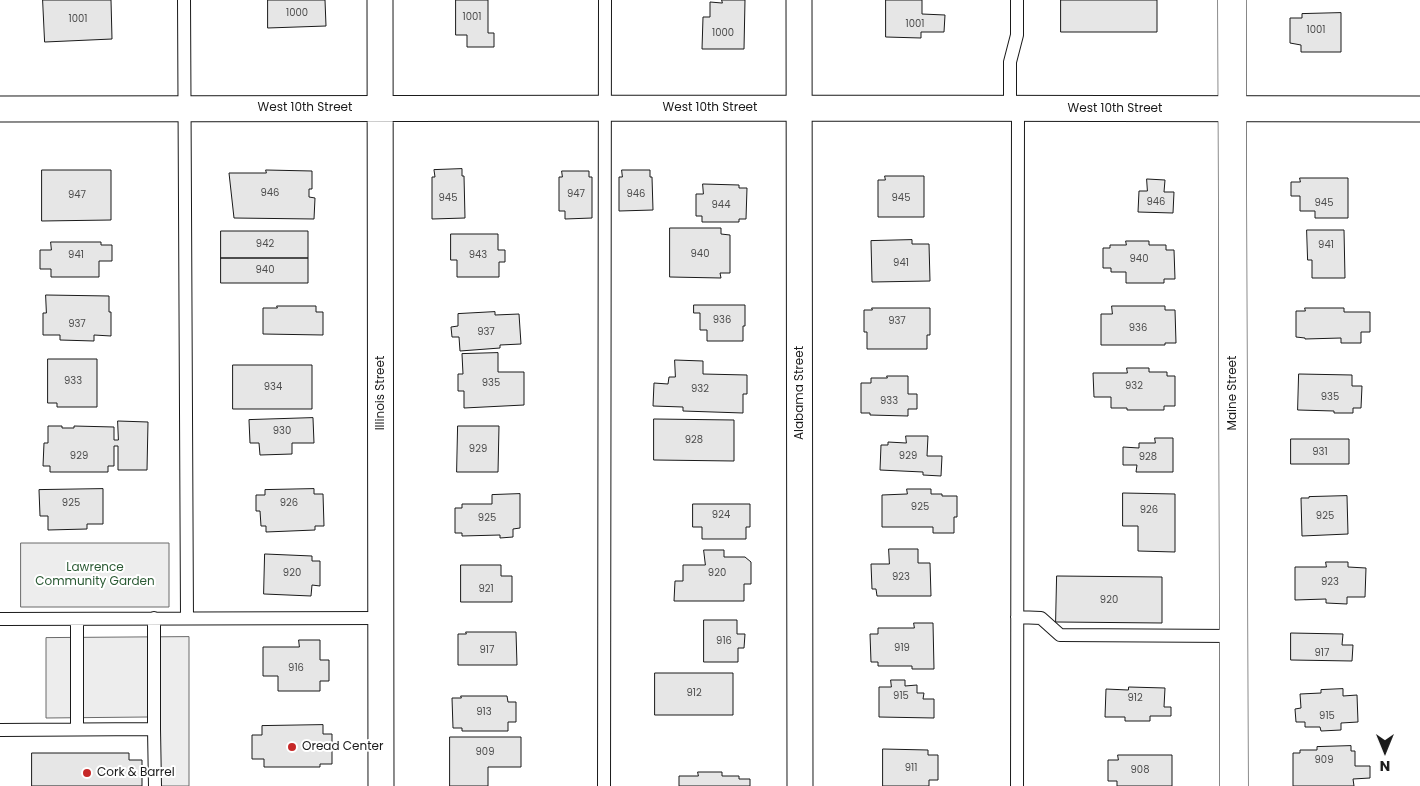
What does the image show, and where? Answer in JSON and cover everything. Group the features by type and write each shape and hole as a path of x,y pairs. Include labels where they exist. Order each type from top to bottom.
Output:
{"street":[{"name":"Illinois Street","path":"380,0 381,786"},
{"name":"Alabama Street","path":"799,0 800,786"},
{"name":"Maine Street","path":"1232,0 1234,786"},
{"name":"West 10th Street","path":"0,109 1420,109"}],"lane":[{"path":"184,0 187,618"},
{"path":"604,786 605,0"},
{"path":"1017,0 1018,35 1010,62 1014,109 1017,786"},
{"path":"1017,617 1041,618 1060,635 1234,636"},
{"path":"154,618 155,786"},
{"path":"0,619 381,618"},
{"path":"77,619 77,729"},
{"path":"0,730 154,729"}],"shaded area":[{"name":"Lawrence Community Garden","path":"21,543 169,543 169,607 21,607"},
{"path":"189,637 189,786 149,786 148,717 46,718 46,638"}],"building":[{"path":"43,0 111,0 112,39 45,42"},
{"path":"268,0 325,0 326,26 268,28"},
{"path":"456,0 488,0 488,33 494,33 494,47 467,47 467,35 456,35"},
{"path":"722,0 745,0 744,49 702,49 703,17 710,17 710,2 722,3"},
{"path":"886,0 922,0 922,14 945,15 944,32 921,32 921,38 886,37"},
{"path":"1061,0 1157,0 1157,32 1061,32"},
{"path":"1341,13 1341,52 1301,52 1301,45 1290,43 1290,18 1302,18 1302,14"},
{"path":"462,169 462,176 464,176 465,218 432,219 432,177 435,177 434,170"},
{"path":"42,170 111,170 111,220 42,221"},
{"path":"266,170 312,171 312,189 309,189 309,197 315,198 314,219 234,218 229,173 266,173"},
{"path":"622,170 650,170 653,210 619,211 619,177 622,177"},
{"path":"562,171 589,171 589,177 592,177 592,218 565,219 565,211 559,211 559,177 562,177"},
{"path":"885,176 924,176 924,217 878,217 878,180 885,180"},
{"path":"1300,178 1348,178 1348,218 1315,218 1315,211 1300,211 1300,196 1291,196 1291,182 1300,182"},
{"path":"1147,179 1165,180 1164,192 1174,192 1173,213 1138,212 1139,191 1147,191"},
{"path":"703,184 739,185 739,188 747,188 746,219 739,219 739,222 702,222 702,216 696,216 696,194 703,194"},
{"path":"670,228 721,228 721,234 730,235 730,273 720,273 721,278 670,277"},
{"path":"1307,230 1344,230 1345,278 1312,278 1312,260 1308,260"},
{"path":"221,231 308,231 308,258 221,258"},
{"path":"451,234 498,234 498,250 505,250 505,262 499,262 499,277 457,277 457,260 451,260"},
{"path":"912,240 912,244 929,244 930,281 872,282 871,241"},
{"path":"1126,241 1149,241 1149,245 1166,245 1166,250 1174,250 1175,279 1164,279 1164,283 1126,283 1126,272 1111,272 1111,268 1103,268 1103,248 1110,248 1110,245 1126,245"},
{"path":"51,242 101,242 101,245 112,245 112,261 99,261 99,277 51,277 51,269 40,269 40,250 51,250"},
{"path":"221,258 308,258 308,283 221,283"},
{"path":"46,295 109,296 111,336 94,335 94,341 60,340 60,335 43,335 43,313 46,313"},
{"path":"694,305 745,305 743,341 707,341 707,330 700,330 700,313 694,313"},
{"path":"277,306 316,306 316,312 323,312 323,335 263,334 263,308 277,308"},
{"path":"1112,306 1165,306 1165,310 1175,310 1176,343 1165,343 1165,345 1101,345 1101,314 1112,314"},
{"path":"872,308 930,308 930,335 927,335 927,349 867,349 867,332 864,332 864,310 872,310"},
{"path":"1305,308 1344,308 1344,312 1370,312 1370,332 1361,332 1361,343 1341,343 1341,338 1305,339 1296,337 1296,311 1305,311"},
{"path":"495,312 495,315 519,314 521,344 500,345 500,348 460,351 459,337 452,337 451,327 458,326 458,314"},
{"path":"498,353 498,372 524,372 524,405 464,408 464,391 458,391 458,374 463,374 462,354"},
{"path":"48,359 97,359 97,407 57,407 57,403 48,403"},
{"path":"675,360 703,361 703,374 747,375 747,394 743,394 743,413 683,411 683,407 653,406 654,383 668,384 669,377 675,377"},
{"path":"233,365 312,365 312,409 233,409"},
{"path":"1127,368 1149,368 1149,372 1167,372 1167,376 1175,376 1175,406 1164,406 1164,410 1127,410 1127,408 1111,408 1111,397 1094,397 1093,373 1127,373"},
{"path":"1299,374 1352,375 1352,386 1362,386 1361,408 1353,408 1353,413 1298,410"},
{"path":"887,376 908,376 908,394 917,394 917,409 908,409 908,416 861,413 861,383 871,383 871,378 887,378"},
{"path":"313,418 314,443 292,443 292,454 260,455 259,443 250,443 249,420"},
{"path":"654,419 734,420 734,461 654,460"},
{"path":"118,421 148,422 147,470 118,470 118,446 114,446 114,466 108,466 108,472 50,472 50,466 43,466 44,443 48,443 48,426 62,426 62,428 74,428 74,426 114,427 114,440 118,440"},
{"path":"458,426 499,426 498,472 457,472"},
{"path":"906,436 928,436 927,456 942,456 941,476 923,475 923,472 880,470 881,445 888,445 888,442 906,443"},
{"path":"1155,438 1173,438 1173,472 1136,472 1137,465 1123,465 1123,447 1139,448 1139,443 1155,443"},
{"path":"1291,439 1349,439 1349,464 1291,464"},
{"path":"103,489 103,524 87,524 87,529 48,530 48,516 40,516 39,490"},
{"path":"314,489 314,494 323,494 324,526 315,526 315,530 266,532 266,526 261,526 260,511 256,511 256,495 265,495 265,490"},
{"path":"907,489 931,489 931,494 957,496 957,517 954,517 954,533 933,533 933,527 882,527 882,495 907,494"},
{"path":"1123,493 1175,494 1175,552 1138,551 1138,526 1123,526"},
{"path":"520,494 520,528 513,529 513,537 500,538 500,535 462,536 462,533 455,533 455,508 462,508 462,504 492,504 492,495"},
{"path":"1347,496 1348,534 1302,536 1301,498"},
{"path":"693,504 750,504 750,527 746,527 746,539 702,539 702,527 693,527"},
{"path":"889,549 918,549 918,563 930,563 931,596 877,596 876,589 872,589 871,564 889,564"},
{"path":"704,550 724,550 724,557 745,557 751,562 751,584 744,584 744,601 674,601 675,581 683,581 683,565 705,565"},
{"path":"265,554 312,556 312,561 320,561 320,586 312,585 311,596 264,594"},
{"path":"1326,562 1348,562 1348,567 1366,568 1365,597 1347,597 1347,604 1326,603 1326,599 1295,600 1295,567 1326,567"},
{"path":"461,565 501,565 501,576 512,576 512,602 461,602"},
{"path":"1057,576 1162,577 1162,623 1056,622"},
{"path":"704,620 737,620 737,634 745,634 744,648 738,648 738,662 704,662"},
{"path":"914,623 933,623 934,669 912,669 912,666 878,666 878,662 871,662 870,634 878,634 878,628 914,628"},
{"path":"466,632 516,632 517,665 458,665 458,634 466,634"},
{"path":"1291,633 1343,634 1342,645 1353,645 1352,661 1291,660"},
{"path":"299,640 320,640 320,660 329,660 329,681 320,681 320,691 278,691 278,676 263,676 263,647 299,647"},
{"path":"655,673 733,673 733,715 655,715"},
{"path":"891,680 905,680 905,686 917,685 917,693 924,693 923,699 934,699 934,718 879,717 879,687 891,687"},
{"path":"1129,687 1165,688 1164,707 1171,707 1171,716 1150,716 1150,721 1125,721 1125,717 1105,717 1106,689 1128,690"},
{"path":"1343,689 1343,696 1357,695 1358,722 1341,723 1341,730 1321,731 1320,727 1305,727 1305,722 1296,722 1295,709 1301,708 1300,694 1321,693 1321,690"},
{"path":"461,696 507,696 508,702 516,702 516,722 508,722 508,731 462,731 462,728 453,728 452,698 461,698"},
{"name":"Oread Center","path":"323,725 323,734 332,734 332,764 320,764 320,767 264,767 264,759 252,759 252,735 262,735 262,726"},
{"path":"450,737 521,737 521,767 488,767 488,786 450,786"},
{"path":"1351,746 1351,751 1355,751 1355,766 1370,766 1370,778 1353,779 1354,786 1293,786 1293,753 1300,753 1300,750 1317,750 1317,747"},
{"path":"883,749 928,750 928,755 938,755 938,780 929,780 929,786 883,786"},
{"name":"Cork & Barrel","path":"32,753 129,753 129,760 142,760 142,786 32,786"},
{"path":"1118,755 1172,755 1172,786 1117,786 1117,781 1108,781 1108,760 1118,760"},
{"path":"698,772 722,772 722,776 739,776 739,779 750,779 750,786 679,786 679,776 698,776"}],"place":[{"name":"Oread Center","path":"292,747"},
{"name":"Cork & Barrel","path":"87,773"}]}
